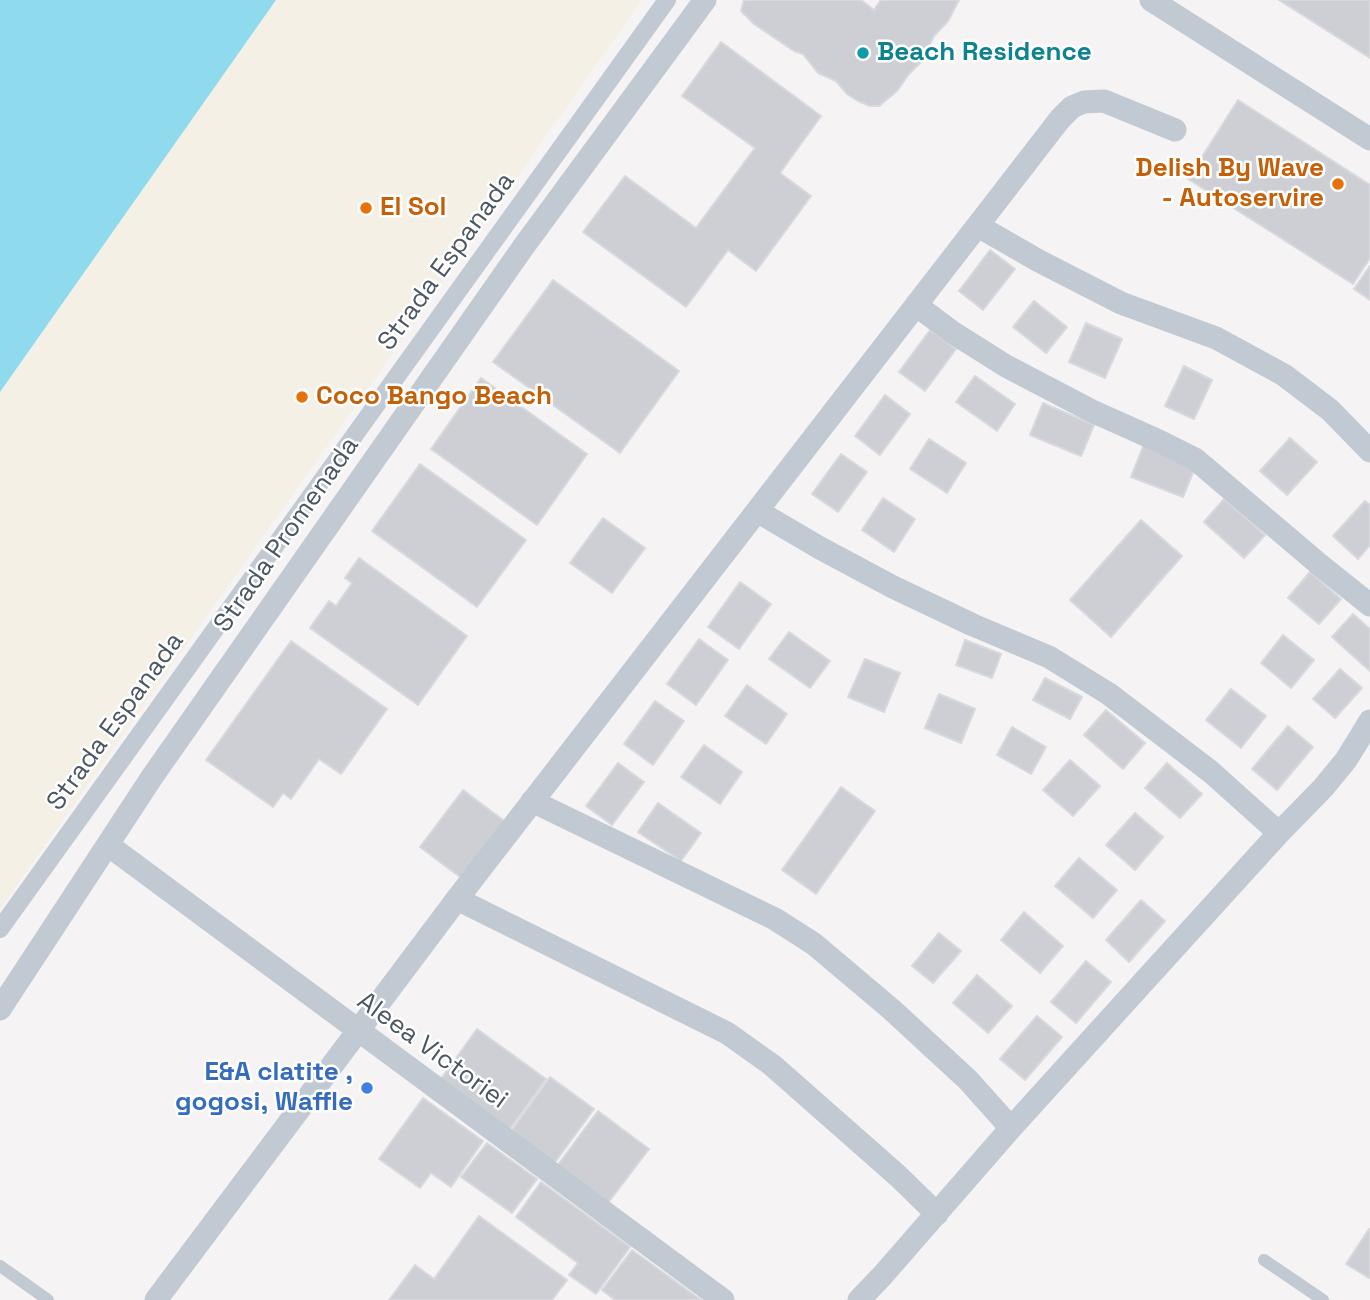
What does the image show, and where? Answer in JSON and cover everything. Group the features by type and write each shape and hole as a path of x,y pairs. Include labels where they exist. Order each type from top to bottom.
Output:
{"street":[{"name":"Strada Espanada","path":"0,929 667,0"},
{"name":"Strada Promenada","path":"0,1009 160,766 524,246 705,0"},
{"path":"1151,0 1370,139"},
{"path":"156,1300 457,899 1060,118 1072,107 1084,102 1104,102 1175,130"},
{"path":"978,226 1121,303 1216,338 1283,375 1330,410 1370,451"},
{"path":"916,305 952,332 1006,366 1195,460 1370,605"},
{"path":"757,510 893,587 1049,657 1099,687 1211,772 1279,833"},
{"path":"859,1300 1011,1128 1323,788 1346,760 1370,721"},
{"path":"532,801 775,919 814,944 891,1009 968,1080 1011,1128"},
{"name":"Aleea Victoriei","path":"108,845 723,1300"},
{"path":"457,899 727,1033 772,1065 937,1214"},
{"path":"883,1276 883,1300"}],"lane":[{"path":"1264,1260 1323,1300"},
{"path":"0,1266 48,1300"}],"sand":[{"path":"276,0 642,0 0,909 0,392"}],"water":[{"path":"0,0 276,0 0,392"}],"building":[{"name":"Beach Residence","path":"744,0 861,0 874,10 881,0 959,0 948,21 934,36 921,62 897,91 879,106 870,106 847,94 836,81 818,73 803,54 794,51 754,24 741,11"},
{"path":"1279,0 1370,0 1370,58"},
{"path":"721,42 821,116 780,173 811,196 756,271 728,250 686,307 583,232 625,176 696,228 755,148 682,96"},
{"path":"1238,100 1370,185 1370,258 1353,284 1188,179"},
{"path":"990,250 1015,269 983,310 959,291"},
{"path":"1370,266 1370,300 1354,289"},
{"path":"553,280 679,371 620,453 493,362"},
{"path":"1034,301 1067,327 1046,353 1013,327"},
{"path":"1086,323 1122,339 1105,378 1069,362"},
{"path":"930,330 956,349 925,391 899,372"},
{"path":"1184,366 1212,380 1194,419 1165,406"},
{"path":"975,376 1015,404 997,431 956,402"},
{"path":"481,378 587,454 537,525 431,449"},
{"path":"885,395 910,414 880,455 855,436"},
{"path":"1043,403 1094,425 1081,456 1030,435"},
{"path":"1290,438 1317,462 1287,495 1260,471"},
{"path":"929,439 966,463 947,493 910,469"},
{"path":"1144,444 1196,465 1183,497 1131,477"},
{"path":"841,454 867,472 838,512 812,494"},
{"path":"420,464 526,540 477,607 372,531"},
{"path":"883,498 915,519 894,552 862,530"},
{"path":"1224,499 1265,535 1244,558 1204,522"},
{"path":"1365,501 1370,505 1370,545 1358,559 1333,536"},
{"path":"603,518 645,548 612,593 570,563"},
{"path":"1141,520 1182,556 1111,637 1070,600"},
{"path":"359,558 467,636 418,705 310,628 329,601 336,606 352,583 345,578"},
{"path":"1310,572 1341,599 1319,624 1288,598"},
{"path":"740,582 771,604 739,649 708,627"},
{"path":"1353,614 1370,629 1370,671 1332,637"},
{"path":"789,632 830,661 810,688 769,659"},
{"path":"1283,635 1314,660 1291,688 1261,663"},
{"path":"699,639 728,660 696,705 667,684"},
{"path":"965,640 1001,654 992,678 956,665"},
{"path":"291,641 387,709 341,774 319,759 291,799 283,793 273,807 206,760"},
{"path":"865,659 900,673 884,712 848,697"},
{"path":"1340,669 1362,688 1335,718 1313,699"},
{"path":"1045,678 1082,697 1070,719 1033,700"},
{"path":"747,685 787,714 766,744 725,716"},
{"path":"1231,689 1266,716 1241,748 1206,720"},
{"path":"939,694 975,709 961,743 925,728"},
{"path":"655,701 684,721 653,765 624,744"},
{"path":"1106,710 1145,743 1123,769 1084,735"},
{"path":"1288,726 1313,747 1277,790 1252,769"},
{"path":"1012,727 1046,747 1031,774 997,755"},
{"path":"704,745 742,772 720,804 681,777"},
{"path":"1070,760 1100,786 1073,816 1043,790"},
{"path":"618,763 644,782 612,825 586,806"},
{"path":"1167,763 1202,794 1180,818 1145,788"},
{"path":"841,787 875,811 816,894 782,870"},
{"path":"463,790 507,823 464,880 420,847"},
{"path":"658,803 701,833 681,861 638,832"},
{"path":"1135,813 1163,837 1135,870 1106,845"},
{"path":"1079,858 1117,890 1093,918 1055,886"},
{"path":"1141,900 1165,921 1129,962 1106,940"},
{"path":"1024,912 1063,946 1040,973 1001,940"},
{"path":"939,933 961,951 933,983 912,966"},
{"path":"1086,961 1111,982 1076,1023 1051,1002"},
{"path":"977,975 1012,1006 988,1033 953,1003"},
{"path":"1037,1016 1062,1037 1025,1080 1000,1059"},
{"path":"477,1029 546,1079 507,1133 438,1083"},
{"path":"550,1077 594,1109 553,1165 509,1134"},
{"path":"423,1098 483,1141 451,1187 431,1173 420,1188 379,1159"},
{"path":"598,1111 649,1149 608,1203 557,1166"},
{"path":"487,1143 537,1179 512,1213 461,1177"},
{"path":"541,1182 630,1247 596,1294 569,1275 578,1263 516,1217"},
{"path":"479,1216 567,1280 552,1300 389,1300 415,1265 434,1279"},
{"path":"1369,1229 1370,1276 1369,1278 1346,1264"},
{"path":"632,1250 701,1300 615,1300 602,1290"}],"place":[{"name":"Beach Residence","path":"863,53"},
{"name":"Delish By Wave - Autoservire","path":"1338,184"},
{"name":"El Sol","path":"366,208"},
{"name":"Coco Bango Beach","path":"302,397"},
{"name":"E&A clatite , gogosi, Waffle","path":"367,1088"}]}
